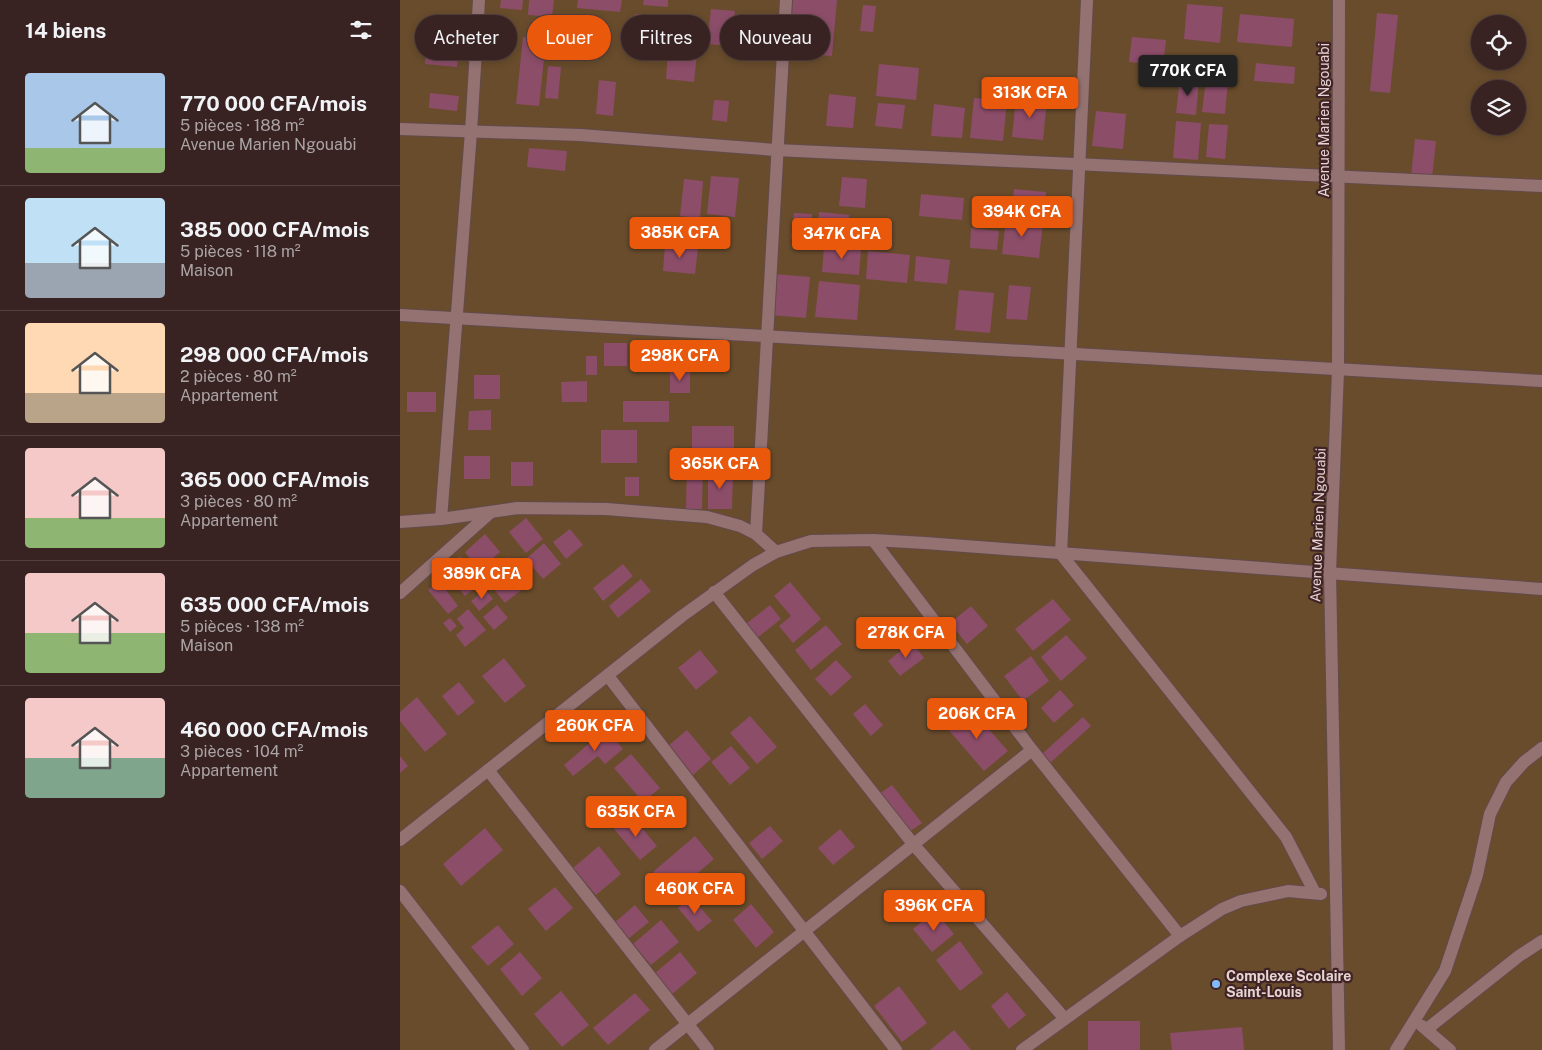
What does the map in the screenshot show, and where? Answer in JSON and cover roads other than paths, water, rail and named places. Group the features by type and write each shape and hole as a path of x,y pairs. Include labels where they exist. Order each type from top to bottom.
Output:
{"street":[{"path":"441,519 472,132 479,0"},
{"path":"756,534 776,150 786,0"},
{"path":"1086,0 1060,554 1286,837 1315,893"},
{"name":"Avenue Marien Ngouabi","path":"1339,0 1338,371 1330,572 1339,1050"},
{"path":"400,129 580,135 776,150 1339,178 1542,186"},
{"path":"400,315 1069,353 1338,371 1542,381"},
{"path":"400,522 441,519 518,508 606,509 707,516 740,526 756,534 776,552"},
{"path":"400,593 491,512"},
{"path":"873,540 1032,750 1180,936"},
{"path":"400,840 714,592 776,552 811,541 873,540 1542,589"},
{"path":"714,592 914,845 1065,1019"},
{"path":"608,676 896,1050"},
{"path":"1396,1050 1445,971 1477,875 1490,814 1506,782 1524,762 1542,748"},
{"path":"655,1050 1032,750"},
{"path":"488,770 708,1050"},
{"path":"400,891 523,1050"},
{"path":"1022,1050 1180,936 1222,909 1241,900 1288,891 1335,895"},
{"path":"1427,1030 1519,956 1542,941"},
{"path":"1415,1021 1450,1050"}],"place":[{"name":"Complexe Scolaire Saint-Louis","path":"1216,984"}]}
